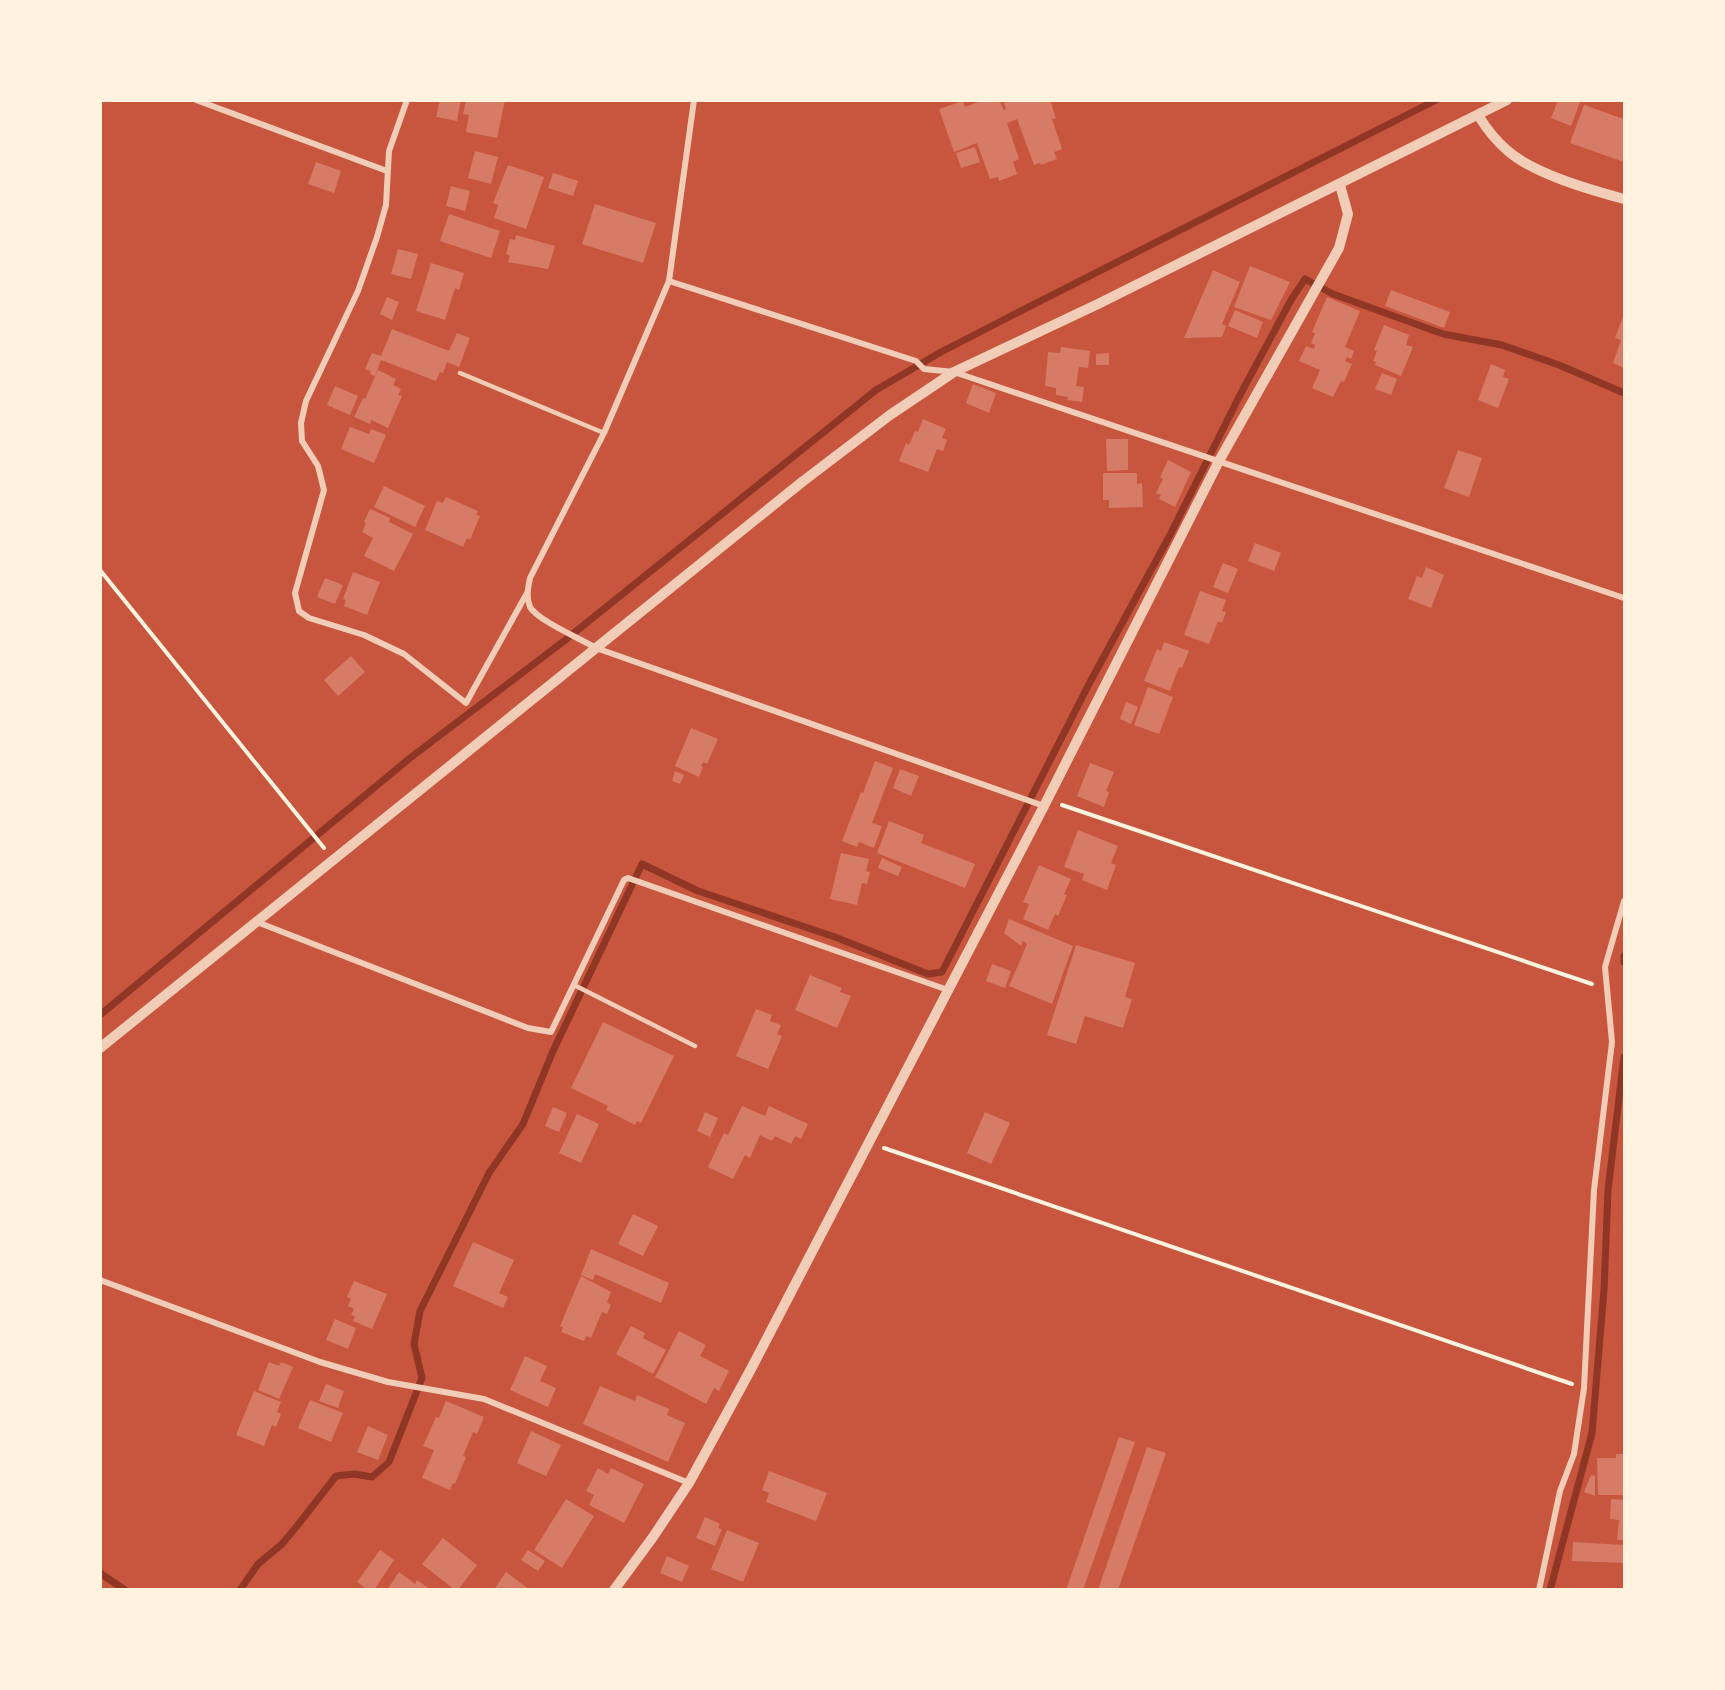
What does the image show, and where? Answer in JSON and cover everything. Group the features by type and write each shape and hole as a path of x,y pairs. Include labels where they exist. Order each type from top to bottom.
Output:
{"street":[{"path":"196,100 387,171"},
{"path":"407,100 389,151 386,205 377,237 358,291 306,401 300,423 302,441 318,466 324,489 296,593 298,611 309,618 364,635 404,654 466,703 527,593 530,578 604,433 669,281 694,100"},
{"path":"100,1048 802,482 890,415 954,372 1340,185 1507,100"},
{"path":"1478,115 1508,152 1544,173 1624,199"},
{"path":"614,1590 689,1483 751,1370 1045,803 1219,461 1339,248 1348,214 1340,185"},
{"path":"669,281 916,361 924,369 954,372 1624,598"},
{"path":"527,593 530,607 540,617 596,648 1045,803"},
{"path":"257,922 528,1028 551,1032 624,880 628,878 948,990"},
{"path":"1539,1590 1560,1491 1574,1454 1584,1388 1594,1190 1612,1042 1605,967 1624,901"},
{"path":"100,1280 320,1362 388,1382 484,1399 689,1483"}],"lane":[{"path":"460,373 604,433"},
{"path":"574,985 695,1046"}],"path":[{"path":"100,570 334,860"},
{"path":"1045,803 1607,989"},
{"path":"869,1143 1584,1388"}],"building":[{"path":"440,100 461,100 457,121 436,117"},
{"path":"466,100 505,100 497,138 466,132 469,115 463,114"},
{"path":"984,100 999,100 1004,110 1006,109 1003,100 1050,100 1056,118 1052,119 1062,149 1054,152 1057,159 1034,165 1017,119 1007,123 1019,159 1013,162 1017,174 999,181 998,177 990,179 977,143 954,152 939,109 963,101 965,107"},
{"path":"1558,100 1580,102 1571,126 1551,118"},
{"path":"1584,105 1624,119 1624,162 1570,143"},
{"path":"975,147 980,162 961,168 956,153"},
{"path":"475,151 498,157 491,184 468,178"},
{"path":"316,162 341,171 334,193 308,184"},
{"path":"508,165 544,177 526,229 494,218 498,205 493,203"},
{"path":"553,173 578,181 573,196 548,188"},
{"path":"451,186 470,191 465,211 446,206"},
{"path":"595,204 656,223 643,263 582,244"},
{"path":"449,214 500,231 491,258 440,241"},
{"path":"516,235 555,246 548,269 508,262 510,256 506,254 510,239 515,240"},
{"path":"398,249 418,254 411,279 391,274"},
{"path":"431,263 464,273 459,290 455,288 445,320 416,311"},
{"path":"1250,266 1290,282 1271,320 1234,307"},
{"path":"1213,270 1240,282 1222,324 1226,326 1222,337 1184,338"},
{"path":"1391,290 1450,312 1444,328 1385,306"},
{"path":"387,297 399,302 392,320 380,314"},
{"path":"1327,297 1360,311 1345,347 1354,351 1351,359 1347,357 1345,361 1352,364 1344,382 1341,381 1333,397 1312,388 1320,370 1299,361 1306,346 1314,349 1315,345 1311,343 1315,333 1312,332"},
{"path":"1235,310 1263,322 1257,338 1228,326"},
{"path":"1624,314 1624,368 1613,363 1621,340 1615,338"},
{"path":"1384,325 1409,335 1406,345 1413,347 1401,376 1375,365 1376,362 1373,361 1377,351 1374,350"},
{"path":"392,329 449,351 457,333 470,338 459,367 447,362 443,373 440,372 436,381 381,360 375,376 370,374 371,371 365,369 372,353 381,356"},
{"path":"1061,347 1090,351 1088,368 1079,367 1076,386 1084,387 1082,402 1067,400 1068,397 1056,395 1056,388 1045,386 1048,352 1060,353"},
{"path":"1109,353 1109,365 1096,365 1096,354"},
{"path":"1491,364 1505,370 1503,377 1509,379 1498,408 1478,400"},
{"path":"378,370 396,379 393,385 401,389 398,395 402,396 388,428 371,420 370,424 354,417"},
{"path":"1382,373 1397,379 1391,395 1375,389"},
{"path":"973,384 996,393 989,413 966,403"},
{"path":"335,386 358,396 350,415 327,405"},
{"path":"923,419 946,429 942,438 947,440 943,451 937,449 928,472 899,461 906,443 909,445"},
{"path":"350,427 369,434 371,429 386,435 374,463 341,449"},
{"path":"1106,439 1128,439 1128,470 1107,471"},
{"path":"1458,450 1482,458 1469,497 1444,488"},
{"path":"1168,460 1191,472 1175,507 1159,499 1161,495 1156,493"},
{"path":"1103,473 1137,473 1137,484 1142,483 1143,507 1109,508 1109,500 1103,500"},
{"path":"384,486 425,506 415,527 374,507"},
{"path":"446,497 478,511 476,515 480,516 470,540 467,538 463,547 425,530 437,501 443,503"},
{"path":"370,509 390,518 389,522 413,534 394,571 364,556 373,538 362,532"},
{"path":"1255,543 1281,553 1274,571 1248,561"},
{"path":"1223,563 1238,569 1228,593 1213,587"},
{"path":"1426,567 1444,575 1431,608 1408,599 1417,576 1422,578"},
{"path":"353,572 380,582 367,615 344,606 346,600 343,599"},
{"path":"325,578 343,585 335,604 317,597"},
{"path":"1200,591 1226,600 1222,611 1226,612 1222,623 1218,621 1209,644 1184,635"},
{"path":"1164,642 1189,651 1182,668 1179,667 1170,691 1144,681 1157,649 1161,651"},
{"path":"351,656 365,672 338,696 324,680"},
{"path":"1148,687 1173,697 1159,734 1134,725"},
{"path":"1126,702 1138,707 1131,724 1120,719"},
{"path":"691,728 718,739 707,764 703,762 701,766 703,767 699,777 675,766"},
{"path":"875,761 893,768 872,823 882,826 874,848 859,842 857,847 842,841"},
{"path":"1090,763 1114,772 1106,791 1109,792 1104,807 1077,796"},
{"path":"900,769 919,776 911,796 893,788"},
{"path":"675,771 684,775 680,784 672,781"},
{"path":"889,821 924,835 921,843 975,864 965,888 877,853"},
{"path":"1078,830 1118,846 1111,863 1116,865 1107,890 1082,880 1084,874 1064,867"},
{"path":"841,853 869,859 866,871 870,872 867,884 862,883 857,905 830,899"},
{"path":"882,858 902,867 898,876 878,868"},
{"path":"1039,865 1071,879 1058,916 1055,914 1048,930 1023,919 1029,904 1023,902"},
{"path":"1009,919 1073,946 1052,1004 1009,986 1027,944 1023,941 1021,946 1004,933"},
{"path":"1076,945 1135,963 1125,997 1132,999 1123,1028 1085,1016 1076,1044 1047,1035"},
{"path":"992,964 1011,971 1005,988 986,981"},
{"path":"810,975 842,988 840,992 851,996 837,1028 795,1010"},
{"path":"756,1009 772,1015 770,1021 781,1025 777,1034 782,1036 768,1069 736,1056"},
{"path":"603,1022 674,1056 641,1123 637,1121 635,1125 606,1110 608,1106 571,1088"},
{"path":"742,1106 765,1116 769,1106 808,1124 801,1139 795,1136 791,1144 775,1136 772,1141 760,1135 750,1158 745,1155 733,1179 708,1167 724,1133 728,1135"},
{"path":"553,1107 567,1113 559,1132 545,1126"},
{"path":"705,1112 718,1118 710,1137 697,1131"},
{"path":"985,1112 1010,1123 991,1164 967,1153"},
{"path":"577,1114 599,1124 581,1163 559,1153"},
{"path":"633,1214 658,1226 643,1256 618,1244"},
{"path":"473,1242 514,1260 499,1293 508,1297 503,1308 453,1286"},
{"path":"591,1249 669,1283 661,1303 595,1274 593,1280 581,1275"},
{"path":"581,1276 611,1292 607,1302 611,1305 607,1314 602,1312 591,1338 586,1336 584,1341 561,1332 563,1327 560,1326"},
{"path":"354,1281 387,1294 372,1329 353,1321 355,1316 351,1315 354,1309 348,1306 351,1299 347,1297"},
{"path":"335,1319 356,1328 348,1349 326,1340"},
{"path":"631,1326 645,1333 643,1338 666,1350 653,1374 616,1354"},
{"path":"679,1331 706,1345 700,1356 729,1371 719,1391 714,1388 706,1404 655,1377"},
{"path":"525,1356 547,1366 540,1381 556,1388 548,1407 510,1390"},
{"path":"269,1362 279,1366 281,1362 293,1367 279,1399 258,1390"},
{"path":"326,1384 344,1391 338,1408 319,1401"},
{"path":"600,1386 635,1401 637,1395 669,1409 667,1415 685,1423 668,1462 583,1424"},
{"path":"254,1391 281,1402 277,1412 281,1414 276,1427 272,1425 264,1446 236,1435"},
{"path":"310,1400 343,1413 331,1442 298,1428"},
{"path":"446,1401 484,1417 477,1434 473,1432 463,1456 466,1457 455,1484 453,1483 450,1490 422,1478 434,1450 423,1446"},
{"path":"368,1426 388,1435 378,1460 357,1452"},
{"path":"531,1431 561,1445 546,1476 517,1463"},
{"path":"1119,1437 1135,1442 1083,1590 1066,1590"},
{"path":"1147,1447 1166,1453 1118,1590 1098,1590"},
{"path":"1616,1454 1624,1454 1624,1495 1598,1495 1597,1458 1616,1458"},
{"path":"598,1468 608,1474 611,1468 644,1484 624,1523 589,1505 594,1495 586,1491"},
{"path":"769,1471 827,1493 816,1521 766,1502 769,1493 762,1490"},
{"path":"1591,1475 1595,1476 1595,1496 1584,1492"},
{"path":"566,1499 594,1516 562,1568 534,1550"},
{"path":"1611,1499 1624,1500 1624,1540 1617,1540 1619,1520 1610,1519"},
{"path":"705,1517 720,1524 718,1528 722,1529 715,1546 696,1538"},
{"path":"727,1530 759,1543 743,1582 711,1569"},
{"path":"443,1538 477,1565 458,1590 422,1564"},
{"path":"1573,1542 1624,1545 1624,1563 1572,1561"},
{"path":"380,1550 394,1560 374,1590 368,1590 357,1582"},
{"path":"528,1550 545,1561 538,1571 521,1560"},
{"path":"667,1556 689,1566 682,1582 660,1573"},
{"path":"399,1572 415,1584 417,1580 431,1590 387,1590"},
{"path":"506,1572 530,1590 494,1590"}],"waterway":[{"path":"100,1015 410,758 564,641 876,390 941,352 1436,100"},
{"path":"240,1590 258,1564 282,1544 336,1476 354,1474 372,1477 389,1462 422,1378 414,1344 420,1311 489,1173 523,1124 553,1051 642,864 698,891 835,937 928,974 942,972 1089,684 1170,535 1240,395 1291,300 1305,279 1333,294 1443,334 1502,345 1559,365 1624,393"},
{"path":"1624,956 1624,962"},
{"path":"1550,1590 1592,1433 1604,1290 1608,1190 1624,1057"},
{"path":"100,1573 125,1590"}]}
